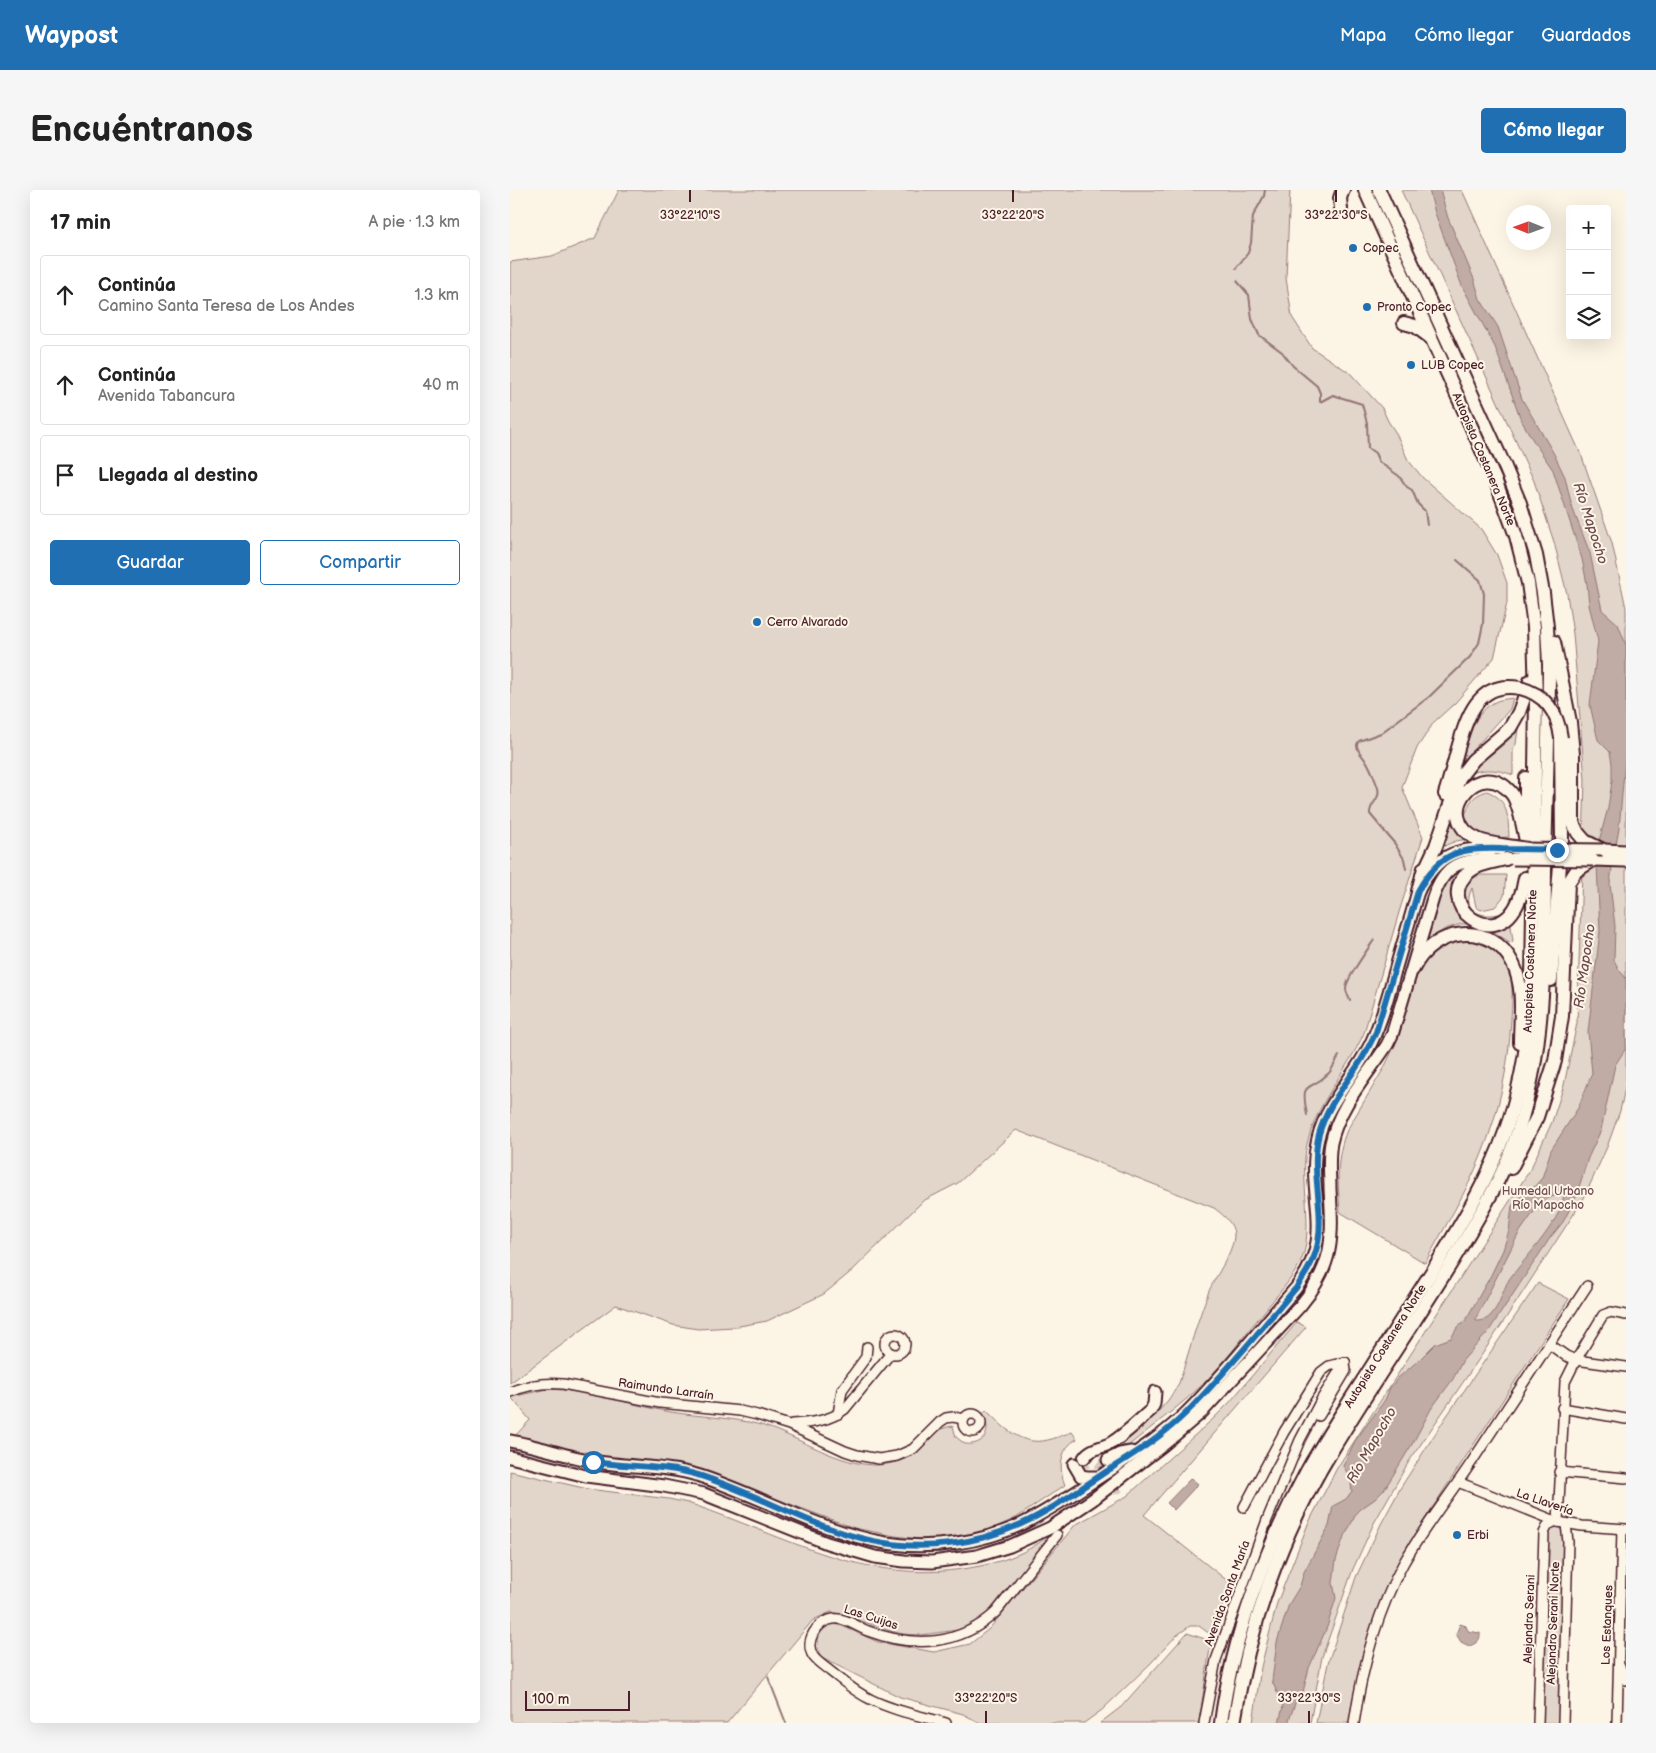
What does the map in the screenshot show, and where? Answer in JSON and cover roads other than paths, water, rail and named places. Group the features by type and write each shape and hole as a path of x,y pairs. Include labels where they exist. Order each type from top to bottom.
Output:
{"highway":[{"path":"1341,209 1340,198 1343,190"},
{"name":"Autopista Costanera Norte","path":"1222,1723 1230,1670 1242,1626 1287,1510 1317,1453 1476,1197 1505,1133 1519,1085 1529,1028 1532,979 1536,699 1534,627 1531,597 1516,536 1494,476 1365,190"},
{"name":"Autopista Costanera Norte","path":"1234,1723 1242,1677 1256,1622 1285,1543 1311,1487 1332,1450 1430,1297 1486,1205 1507,1160 1523,1118 1535,1067 1542,1004 1545,927 1548,654 1545,612 1536,556 1515,490 1379,190"},
{"path":"1404,322 1421,329 1433,340"},
{"path":"1545,612 1552,633 1568,707 1572,738 1572,819 1574,827 1585,841 1603,850"},
{"path":"1422,876 1436,846 1459,778 1473,760 1501,737 1514,722 1526,697 1535,660"},
{"path":"1418,891 1470,711 1480,699 1495,689 1506,687 1520,688 1536,694 1549,706 1558,721 1562,846 1547,1043 1539,1083 1523,1118"},
{"path":"1517,851 1536,699"},
{"path":"1517,851 1480,841 1464,829 1459,819 1458,808 1460,799 1468,788 1479,782 1489,781 1508,789 1516,802 1517,851 1525,878 1525,979 1529,1028"},
{"path":"1517,851 1480,866 1465,876 1460,885 1459,898 1461,906 1467,916 1482,924 1494,924 1503,920 1519,901 1525,878"},
{"path":"1486,1205 1505,1178 1530,1132 1550,1079 1559,1042 1562,1016 1566,890 1569,880 1576,871 1593,860"},
{"path":"1413,969 1429,947 1439,940 1456,934 1474,934 1486,938 1506,953 1516,971 1520,986 1519,1085"}],"main road":[{"path":"510,1441 593,1462 674,1470 696,1475 724,1484 830,1528 874,1541 903,1545 945,1544 986,1537 1022,1524 1099,1476 1145,1453 1200,1399 1296,1288 1310,1266 1318,1241 1319,1220 1315,1158 1320,1133 1329,1109 1366,1053 1376,1032 1418,891 1425,878 1436,865 1453,853 1470,849 1517,851 1593,860 1626,861"},
{"path":"510,1457 586,1476 664,1486 704,1494 843,1549 889,1560 925,1562 977,1556 1035,1536 1076,1511 1145,1453 1202,1412 1300,1306 1318,1282 1328,1258 1332,1238 1329,1164 1336,1126 1346,1105 1390,1040 1398,1021 1433,898 1440,880 1453,866 1470,860 1517,851 1556,855 1603,850 1626,851"},
{"path":"1084,1458 1091,1450 1117,1439 1151,1410 1154,1404 1155,1392"},
{"path":"1108,1460 1120,1454 1145,1453"},
{"path":"1120,1487 1135,1474 1145,1453"},
{"path":"1074,1493 1076,1483 1074,1464 1078,1473 1083,1477 1099,1476"}],"street":[{"path":"1354,1723 1371,1647 1393,1585 1413,1547 1587,1286"},
{"path":"1544,1533 1548,1526 1560,1522 1559,1472 1565,1382 1603,1315 1611,1312 1626,1315"},
{"path":"1549,1344 1566,1356 1576,1360 1626,1367"},
{"path":"838,1414 842,1390 866,1357 867,1347"},
{"name":"Raimundo Larraín","path":"789,1425 818,1422 838,1414 891,1353"},
{"name":"Avenida Santa María","path":"1204,1723 1210,1684 1219,1649 1234,1613 1267,1520 1286,1475 1346,1371 1345,1362 1329,1366 1321,1372 1284,1432 1244,1508"},
{"name":"Raimundo Larraín","path":"510,1392 537,1384 562,1384 660,1403 740,1412 789,1425 845,1451 879,1459 898,1456 913,1449 946,1418 964,1419"},
{"path":"1562,1408 1626,1419"},
{"path":"1559,1472 1626,1478"},
{"name":"La Llavería","path":"1458,1482 1560,1522 1624,1529"},
{"path":"1537,1514 1542,1522 1544,1533"},
{"name":"Alejandro Serani Norte","path":"1560,1522 1568,1542 1563,1723"},
{"name":"Los Estanques","path":"1617,1723 1622,1694 1618,1663 1624,1529"},
{"name":"Alejandro Serani","path":"1538,1723 1544,1533"},
{"name":"Las Cuijas","path":"946,1723 886,1706 854,1690 813,1656 810,1645 814,1631 824,1621 836,1618 876,1634 903,1640 941,1640 965,1634 985,1622 1000,1607 1058,1535"},
{"path":"1618,1663 1626,1680"}],"water":[{"name":"Río Mapocho","path":"1429,190 1440,190 1448,218 1474,279 1480,299 1498,327 1522,399 1565,477 1572,507 1590,553 1602,610 1618,624 1626,645 1626,749 1619,829 1610,884 1615,926 1614,960 1626,978 1626,1048 1615,1065 1601,1130 1588,1158 1576,1197 1563,1222 1550,1238 1489,1331 1463,1360 1453,1379 1431,1409 1384,1490 1356,1514 1342,1542 1336,1560 1333,1583 1336,1598 1327,1627 1309,1668 1302,1696 1297,1698 1288,1723 1279,1723 1283,1706 1272,1681 1277,1642 1289,1604 1300,1586 1304,1572 1329,1526 1333,1506 1346,1499 1352,1491 1350,1477 1343,1466 1355,1441 1385,1400 1390,1388 1398,1378 1435,1344 1451,1338 1457,1328 1465,1321 1503,1250 1509,1231 1512,1206 1516,1200 1534,1187 1542,1178 1551,1150 1578,1108 1592,1073 1588,1032 1600,931 1597,865 1599,841 1608,808 1612,781 1610,752 1598,740 1590,705 1598,641 1589,605 1582,559 1553,470 1521,420 1495,347 1462,286 1435,213","holes":["1563,1193 1563,1202 1543,1237 1510,1278 1494,1312 1485,1319 1476,1321 1519,1233 1538,1206 1546,1199"]},
{"path":"1191,1478 1198,1484 1174,1510 1167,1503"},
{"path":"1460,1624 1466,1626 1468,1631 1480,1633 1480,1638 1474,1644 1469,1646 1461,1642 1456,1634"}],"waterway":[{"path":"1236,268 1248,253 1251,243 1253,216 1264,196 1265,190"},
{"path":"1237,281 1249,295 1252,319 1259,335 1282,352 1293,366 1317,386 1320,393 1320,402 1333,395 1362,404 1367,423 1368,448 1375,453 1379,462 1399,476 1407,487 1412,490 1418,504 1425,511 1427,525"},
{"path":"1406,869 1404,859 1395,844 1370,814 1370,810 1377,798 1378,790 1370,767 1359,752 1357,745 1359,741 1381,733 1429,697 1470,657 1479,643 1483,624 1484,594 1480,580 1457,560"},
{"path":"1350,1001 1346,990 1347,985 1353,972 1374,940"},
{"path":"1307,1115 1305,1091 1329,1073 1339,1056"},
{"path":"768,1677 786,1723"}],"tunnel":[{"path":"1084,1458 1085,1472 1094,1483 1106,1489 1120,1487"},
{"path":"1098,1486 1098,1471 1108,1460"}],"place":[{"name":"Copec","path":"1353,248"},
{"name":"Pronto Copec","path":"1367,307"},
{"name":"LUB Copec","path":"1411,365"},
{"name":"Cerro Alvarado","path":"757,622"},
{"name":"Erbi","path":"1457,1535"}],"park label":[{"name":"Humedal Urbano Río Mapocho","path":"1548,1198"}]}
